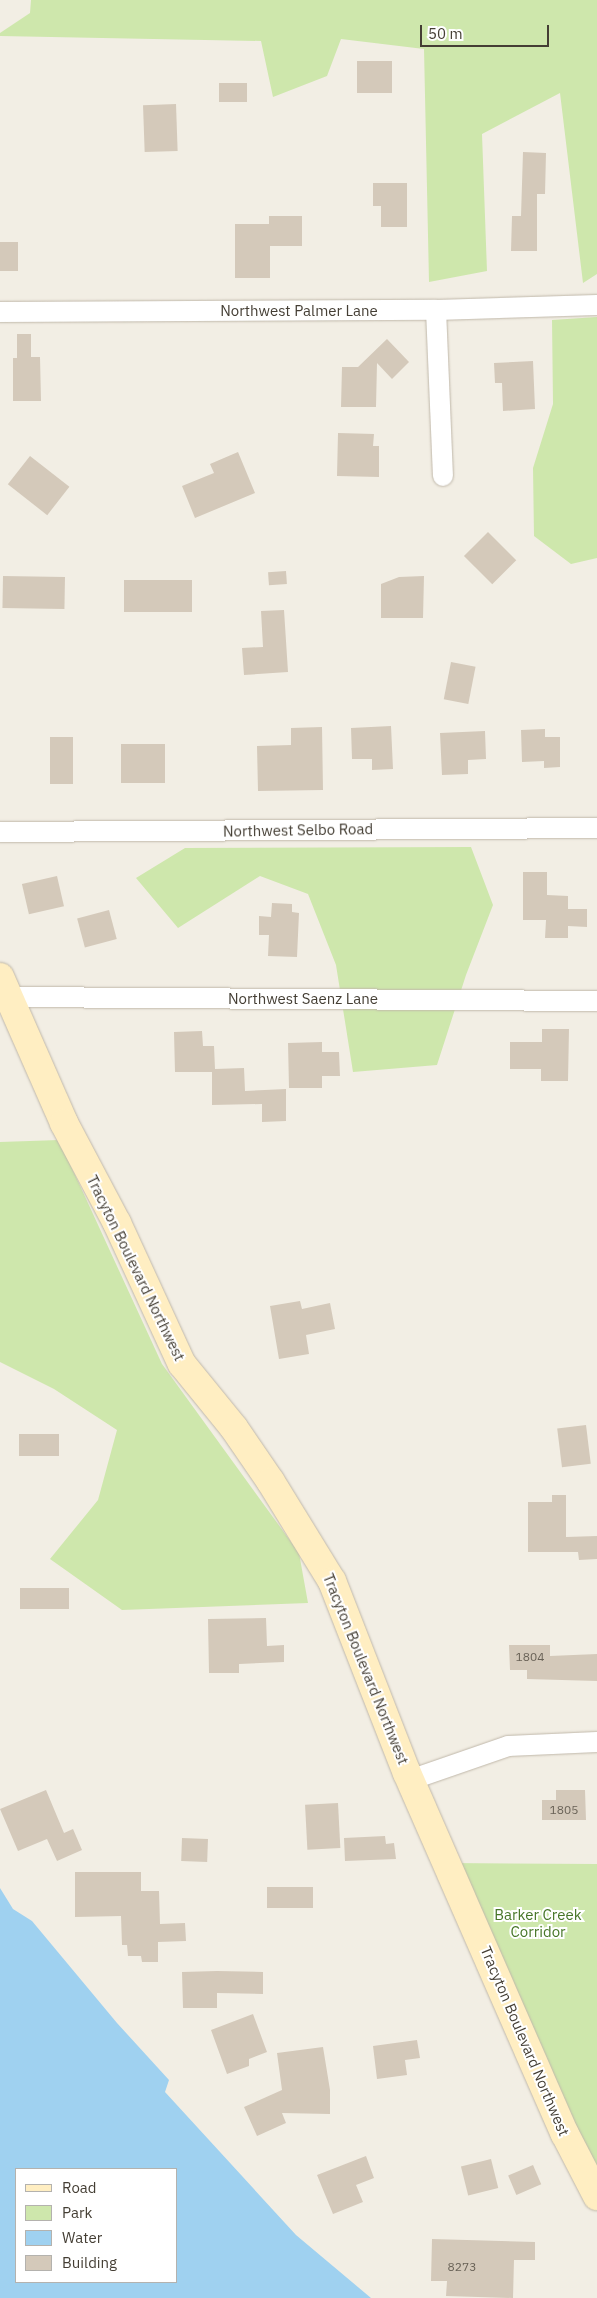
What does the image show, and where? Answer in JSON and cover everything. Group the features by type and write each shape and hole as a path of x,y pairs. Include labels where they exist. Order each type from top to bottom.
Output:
{"main road":[{"name":"Tracyton Boulevard Northwest","path":"5,987 64,1123 116,1224 182,1364 234,1428 315,1548 329,1574 410,1780 565,2134 597,2196"}],"street":[{"name":"Northwest Palmer Lane","path":"0,312 436,310 597,305"},
{"path":"436,310 443,476"},
{"name":"Northwest Selbo Road","path":"0,832 597,828"},
{"name":"Northwest Saenz Lane","path":"5,987 597,1000"},
{"path":"410,1780 508,1746 597,1742"}],"green space":[{"path":"31,0 597,0 597,274 583,283 560,93 482,134 487,271 429,282 424,49 341,39 327,76 273,97 261,41 0,36 0,33 30,13"},
{"path":"597,317 597,558 571,564 534,536 533,468 553,404 552,320"},
{"path":"471,847 493,905 466,975 437,1065 353,1072 336,965 308,894 260,876 178,928 136,878 185,848"},
{"path":"59,1140 162,1364 299,1553 308,1603 122,1610 50,1559 98,1500 117,1430 54,1389 0,1362 0,1142"},
{"name":"Barker Creek Corridor","path":"447,1863 597,1864 597,2196"}],"water":[{"path":"0,1888 13,1909 32,1921 117,2023 169,2080 165,2092 296,2235 371,2298 0,2298"}],"building":[{"path":"357,61 392,61 392,93 357,93"},
{"path":"219,83 247,83 247,102 219,102"},
{"path":"176,104 178,151 145,152 143,105"},
{"path":"523,152 546,153 545,194 537,194 537,251 511,251 512,216 521,216"},
{"path":"373,183 407,183 407,227 381,227 381,206 373,206"},
{"path":"269,216 302,216 302,246 270,246 270,278 235,278 235,224 269,224"},
{"path":"0,242 18,242 18,271 0,271"},
{"path":"17,334 31,334 31,357 40,357 41,401 13,401 13,358 17,358"},
{"path":"387,339 409,362 392,379 377,363 376,407 341,407 342,367 358,367"},
{"path":"533,361 535,409 503,411 502,383 495,383 494,363"},
{"path":"338,433 374,434 373,446 379,446 379,477 337,476"},
{"path":"238,452 255,493 195,518 182,486 214,473 210,464"},
{"path":"30,456 69,487 47,515 8,484"},
{"path":"488,532 516,560 492,584 464,556"},
{"path":"286,571 287,584 269,585 268,572"},
{"path":"3,576 65,577 64,609 2,608"},
{"path":"424,576 423,618 381,618 381,584 399,577"},
{"path":"124,580 192,580 192,612 124,612"},
{"path":"284,610 288,672 244,675 242,648 263,647 261,611"},
{"path":"451,662 476,667 468,704 444,699"},
{"path":"391,726 393,769 372,770 372,759 352,759 351,728"},
{"path":"322,727 323,790 258,791 257,746 291,745 291,728"},
{"path":"545,729 545,737 560,737 560,767 544,768 544,761 522,762 521,730"},
{"path":"485,731 486,759 468,760 468,774 442,775 440,733"},
{"path":"50,737 73,737 73,784 50,784"},
{"path":"121,744 165,744 165,783 121,783"},
{"path":"523,872 547,872 547,895 568,896 568,909 587,909 587,927 568,926 568,938 545,938 546,920 523,920"},
{"path":"57,876 64,906 29,914 22,884"},
{"path":"272,903 292,904 292,912 299,913 297,957 268,956 269,935 259,935 259,916 271,917"},
{"path":"109,910 117,939 85,948 77,919"},
{"path":"542,1029 569,1029 568,1081 541,1081 541,1069 510,1069 510,1042 542,1042"},
{"path":"202,1031 203,1046 214,1046 215,1069 244,1068 245,1091 286,1089 286,1121 262,1122 262,1104 212,1105 212,1072 175,1072 174,1032"},
{"path":"322,1042 322,1052 339,1052 340,1076 322,1076 322,1088 289,1088 288,1043"},
{"path":"300,1301 302,1309 330,1303 335,1329 306,1335 309,1354 279,1359 270,1306"},
{"path":"586,1425 591,1464 562,1467 557,1429"},
{"path":"19,1434 59,1434 59,1456 19,1456"},
{"path":"552,1495 566,1495 566,1537 597,1536 597,1559 579,1560 578,1552 528,1552 528,1502 552,1502"},
{"path":"20,1588 69,1588 69,1609 20,1609"},
{"path":"266,1618 267,1646 284,1645 284,1662 239,1664 239,1673 209,1673 208,1619"},
{"path":"509,1645 550,1645 550,1656 597,1654 597,1681 527,1679 527,1670 510,1670"},
{"path":"46,1790 64,1833 73,1829 82,1850 57,1861 47,1839 18,1851 0,1809"},
{"path":"556,1790 585,1790 586,1820 542,1820 542,1800 556,1800"},
{"path":"338,1803 340,1848 307,1850 305,1805"},
{"path":"385,1836 386,1844 394,1843 396,1859 345,1861 344,1838"},
{"path":"182,1838 208,1839 207,1862 181,1861"},
{"path":"75,1872 141,1872 141,1891 159,1891 160,1924 185,1923 186,1941 158,1942 158,1962 142,1962 141,1956 128,1956 127,1945 122,1945 121,1916 75,1917"},
{"path":"267,1887 313,1887 313,1908 267,1908"},
{"path":"182,1972 263,1972 263,1994 217,1993 217,2008 183,2008"},
{"path":"253,2014 267,2052 249,2059 249,2066 227,2074 211,2030"},
{"path":"417,2040 420,2058 405,2060 407,2075 377,2079 373,2046"},
{"path":"323,2047 330,2090 330,2114 282,2113 286,2123 257,2136 244,2107 282,2090 277,2053"},
{"path":"366,2156 374,2178 356,2185 363,2202 333,2214 317,2175"},
{"path":"491,2159 498,2188 468,2196 461,2166"},
{"path":"533,2165 541,2184 516,2195 508,2176"},
{"path":"432,2239 535,2242 535,2260 514,2260 513,2298 446,2296 447,2281 431,2281"}]}
